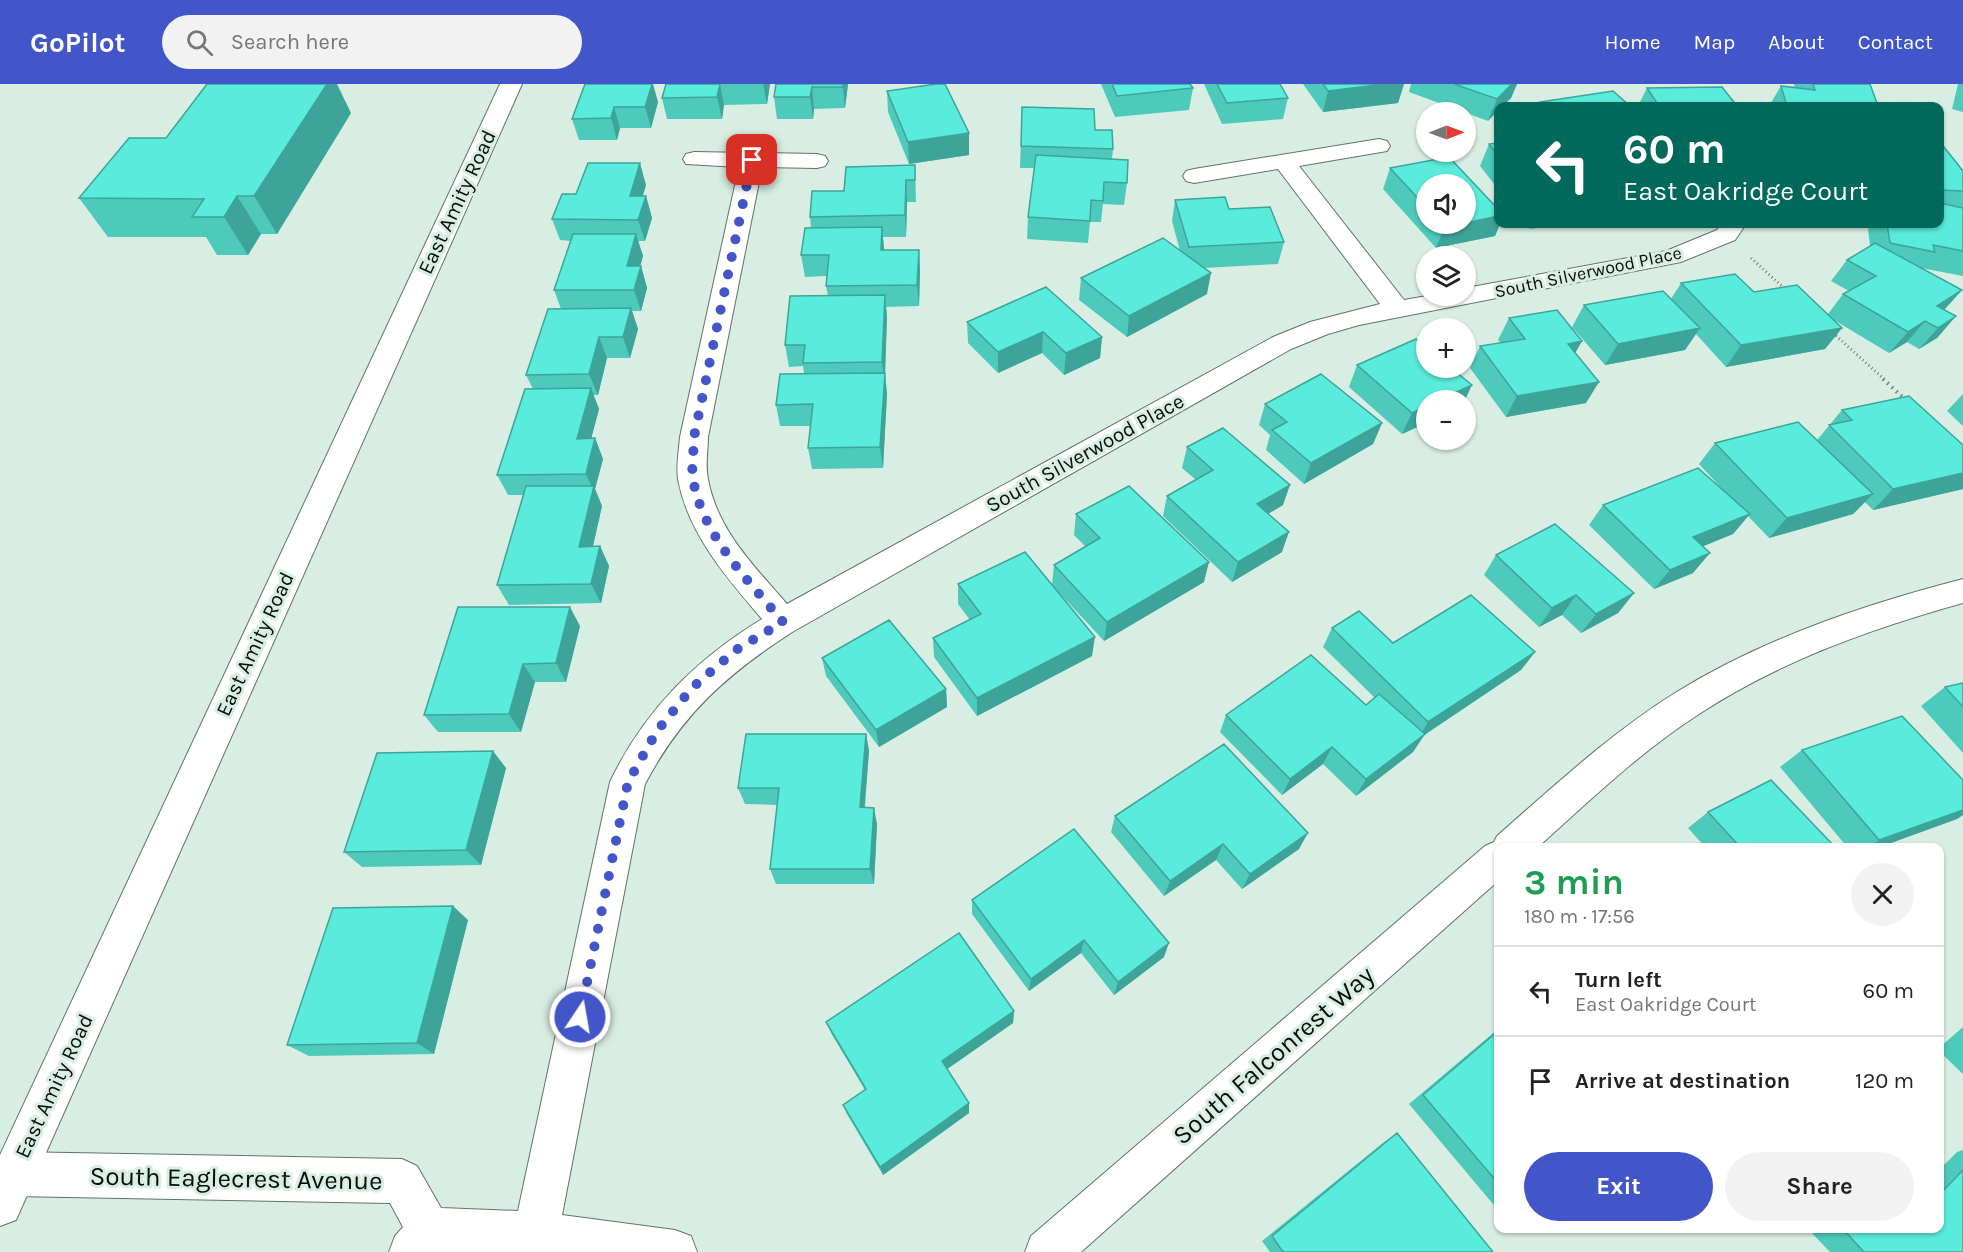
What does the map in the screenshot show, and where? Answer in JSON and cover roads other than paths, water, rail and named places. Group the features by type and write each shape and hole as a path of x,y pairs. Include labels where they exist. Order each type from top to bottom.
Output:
{"street":[{"name":"East Amity Road","path":"7,1189 511,84"},
{"path":"1194,176 1379,146"},
{"path":"694,159 817,160"},
{"path":"752,160 694,437 693,478 703,514 723,549 783,622"},
{"path":"1284,161 1398,310"},
{"name":"South Silverwood Place","path":"534,1243 628,782 657,731 692,688 736,650 1282,343 1338,323 1672,257 1730,229"},
{"path":"1516,843 1602,767 1686,704 1767,659 1850,624 1963,591"},
{"name":"South Falconrest Way","path":"1047,1252 1494,861"},
{"name":"South Eaglecrest Avenue","path":"7,1189 402,1181 420,1241 534,1243 675,1252"}]}
